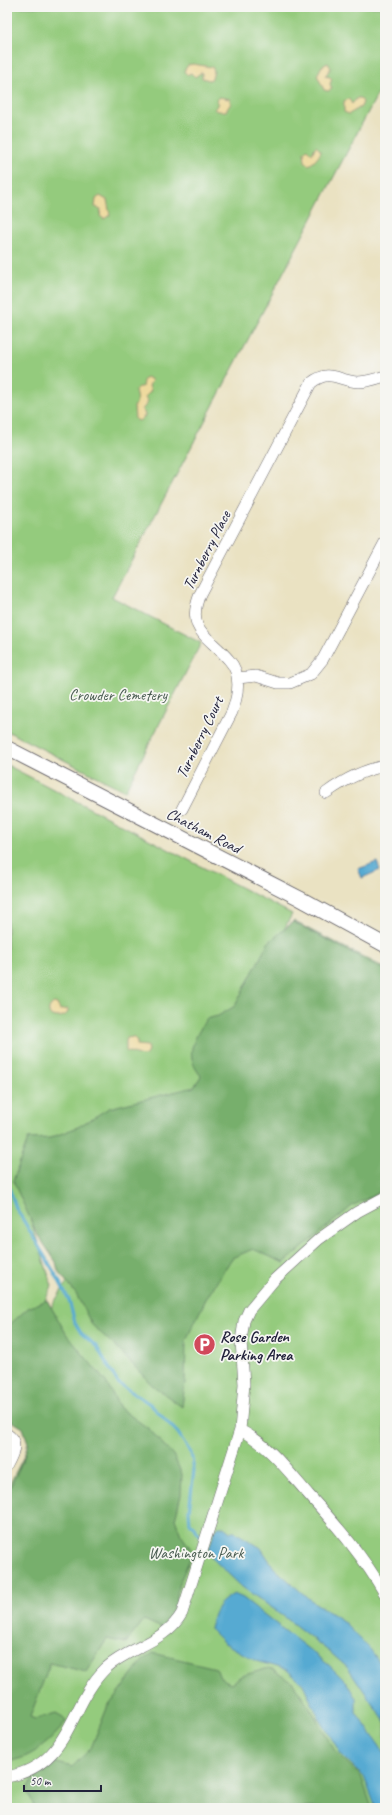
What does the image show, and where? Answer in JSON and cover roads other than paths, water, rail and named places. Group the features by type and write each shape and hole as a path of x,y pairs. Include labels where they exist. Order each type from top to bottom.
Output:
{"main road":[{"name":"Chatham Road","path":"7,748 299,898 385,945"}],"street":[{"name":"Turnberry Place","path":"238,678 230,660 206,638 198,628 195,615 200,594 311,384 318,378 330,375 359,382 385,376"},
{"path":"238,678 256,676 278,683 290,683 311,674 323,660 385,542"},
{"name":"Turnberry Court","path":"182,809 236,703 238,678"},
{"path":"326,793 344,781 362,772 385,766"},
{"path":"7,1777 25,1772 41,1763 51,1754 65,1738 93,1684 107,1668 163,1633 176,1623 182,1613 240,1430 244,1384 242,1341 244,1321 249,1310 275,1279 319,1239 357,1212 385,1197"},
{"path":"240,1430 255,1439 287,1469 356,1549 372,1570 385,1594"},
{"path":"7,1465 14,1447 10,1437"}],"water":[{"path":"377,862 380,870 362,878 358,869"},
{"path":"219,1527 224,1527 230,1532 235,1532 261,1548 274,1568 309,1599 343,1621 370,1649 385,1670 385,1722 349,1669 331,1653 278,1612 242,1587 212,1558 209,1549 215,1531"},
{"path":"234,1594 243,1598 330,1666 347,1683 356,1699 356,1712 385,1754 385,1808 376,1808 364,1777 341,1754 318,1716 303,1684 287,1670 256,1661 223,1642 210,1629 217,1608 228,1597"}],"waterway":[{"path":"7,1182 16,1208 56,1275 69,1300 75,1323 81,1333 97,1347 118,1383 150,1404 178,1433 191,1453 194,1470 189,1511 190,1523 200,1535 203,1536"}],"place":[{"name":"Rose Garden Parking Area","path":"204,1345"}],"park label":[{"name":"Crowder Cemetery","path":"118,694"},
{"name":"Washington Park","path":"196,1552"}]}
